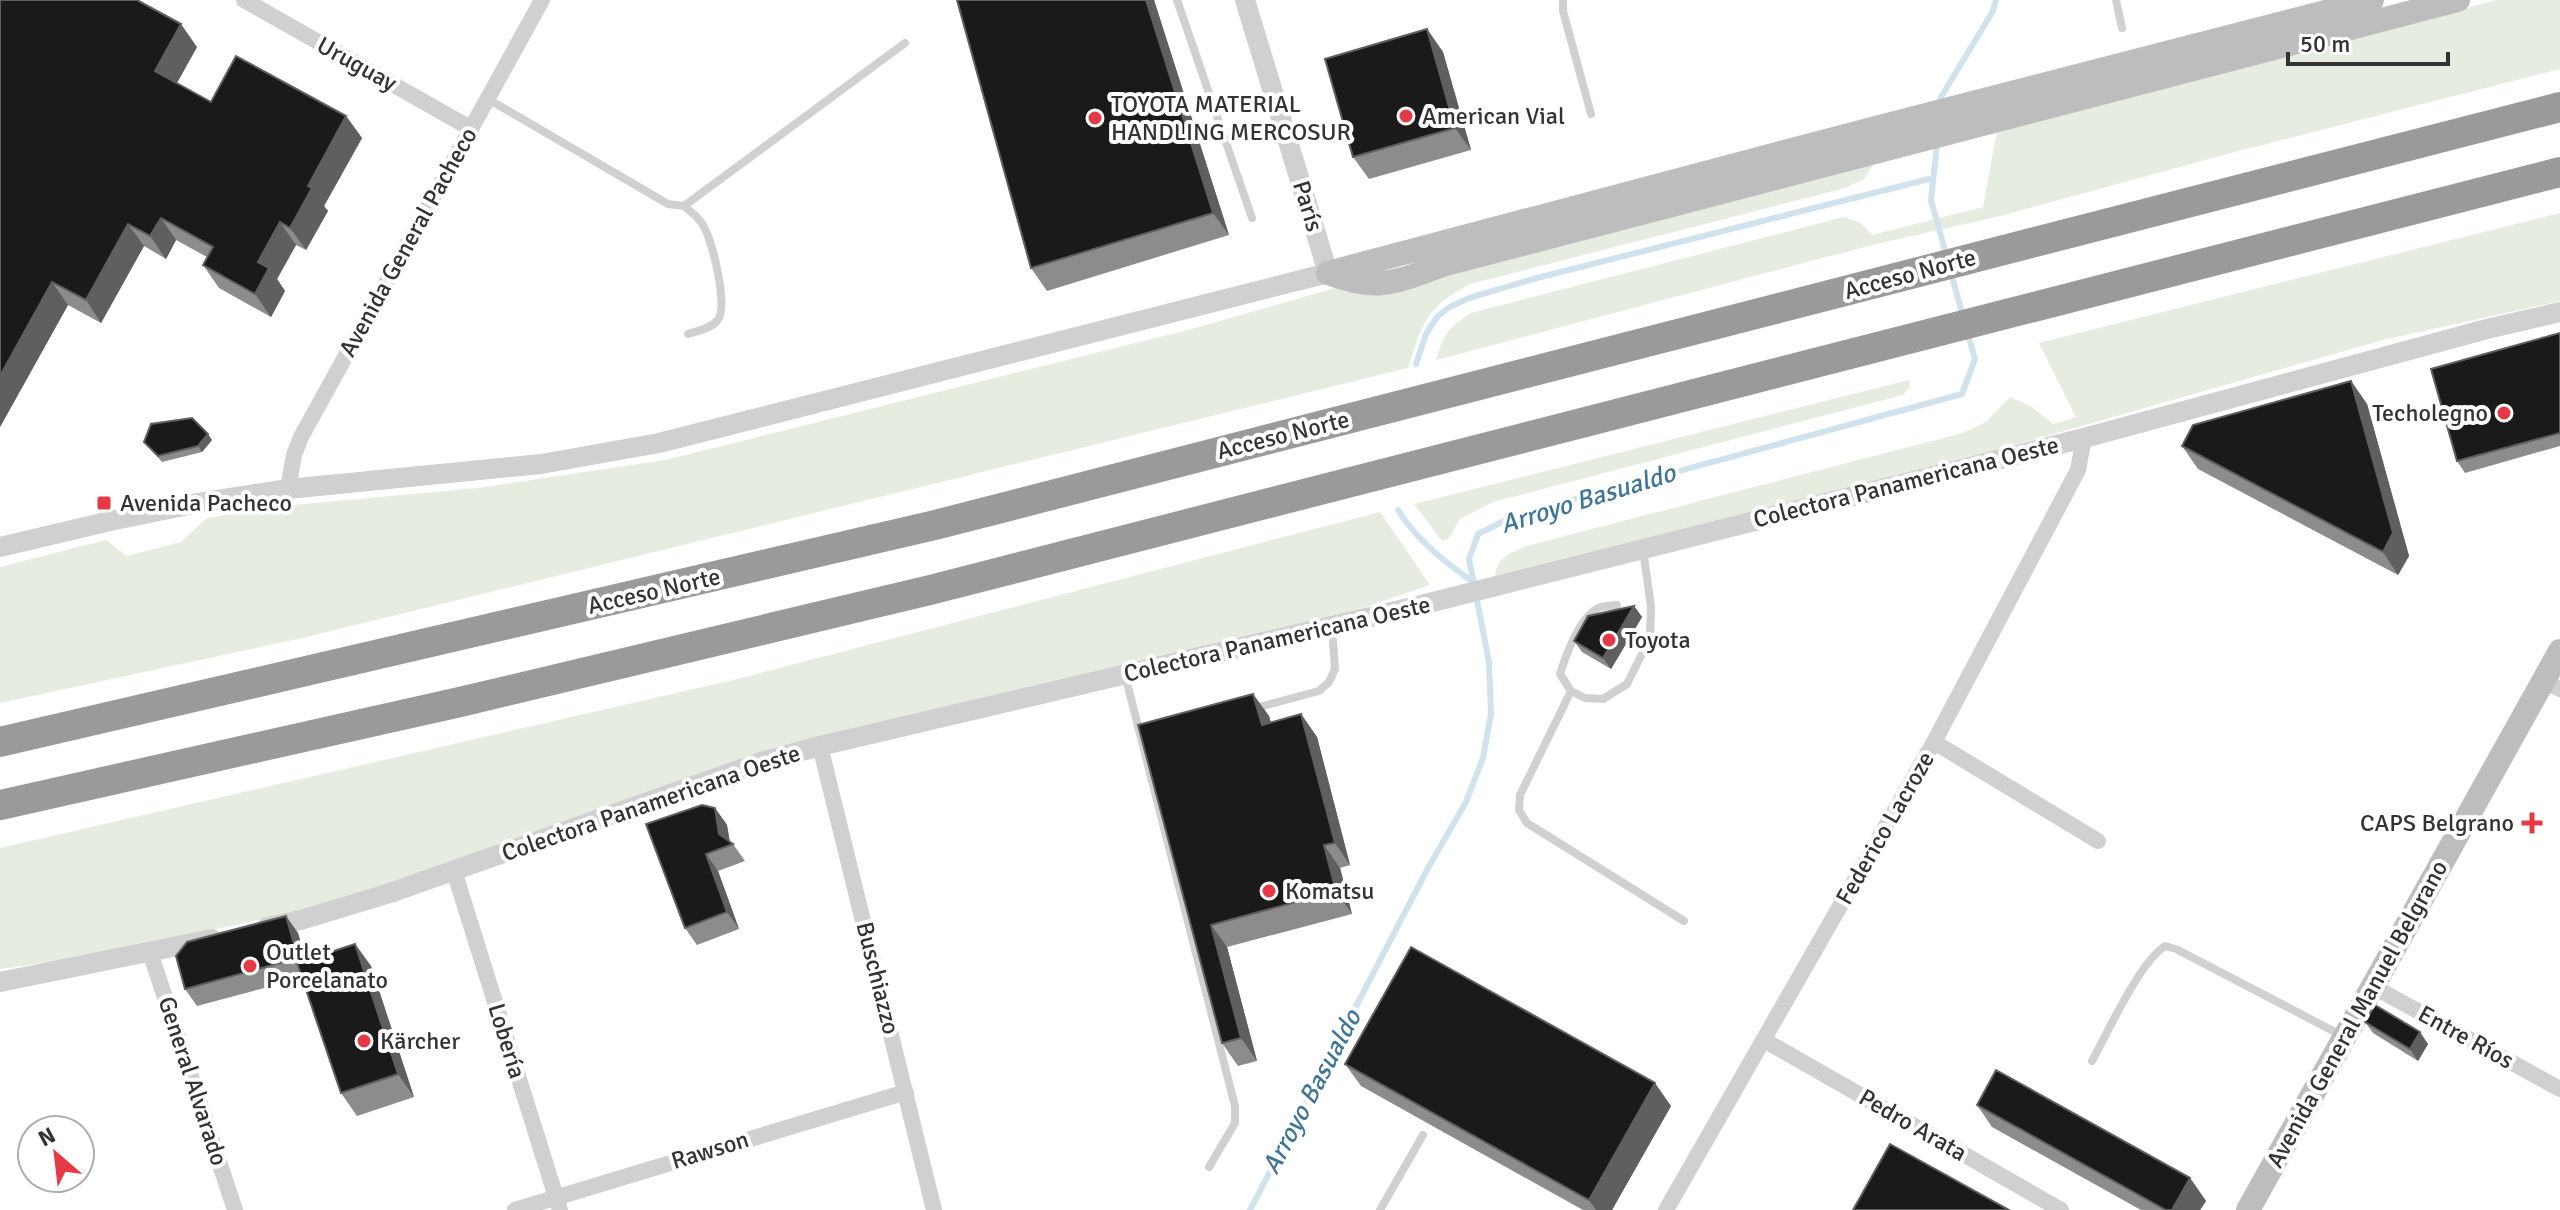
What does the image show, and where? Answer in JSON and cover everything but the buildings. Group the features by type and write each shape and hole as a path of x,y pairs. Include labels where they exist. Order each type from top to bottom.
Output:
{"highway":[{"name":"Acceso Norte","path":"0,742 935,525 2560,107"},
{"path":"0,805 445,706 930,590 2560,172"}],"main road":[{"path":"2014,105 2372,0"},
{"path":"1328,273 2458,0"},
{"name":"Avenida General Manuel Belgrano","path":"2248,1210 2372,986 2552,685 2560,651"}],"street":[{"name":"Uruguay","path":"244,0 470,128"},
{"name":"Avenida General Pacheco","path":"288,489 294,455 301,437 542,0"},
{"name":"París","path":"1245,0 1328,273"},
{"path":"0,547 124,518 288,489 541,464 659,443 1328,273"},
{"name":"Colectora Panamericana Oeste","path":"0,982 301,920 454,871 761,762 820,746 1417,606 2084,438 2560,312"},
{"name":"Federico Lacroze","path":"1666,1210 1934,742 2078,470 2084,438"},
{"path":"1934,742 2098,841"},
{"name":"Buschiazzo","path":"820,746 934,1210"},
{"name":"Lobería","path":"454,871 558,1203"},
{"name":"General Alvarado","path":"150,952 235,1210"},
{"name":"Entre Ríos","path":"2372,986 2560,1089"},
{"name":"Pedro Arata","path":"1764,1040 2061,1210"},
{"name":"Rawson","path":"515,1210 558,1203 906,1092"}],"lane":[{"path":"1177,0 1252,218"},
{"path":"1563,0 1563,11 1591,114"},
{"path":"2116,0 2122,28"},
{"path":"684,206 905,43"},
{"path":"487,99 668,204 684,206 700,220 707,231 723,298 722,310 717,321 688,334"},
{"path":"1617,605 1598,608 1585,621 1568,649 1560,674 1571,691 1585,698 1603,699 1627,684 1650,638 1651,607 1643,548"},
{"path":"1236,713 1319,691 1329,682 1335,669 1332,627"},
{"path":"1124,674 1236,1115 1235,1123 1209,1167"},
{"path":"1571,691 1520,795 1519,810 1527,823 1684,921"},
{"path":"2092,1061 2135,983 2157,952 2165,946 2344,1037"},
{"path":"1380,1210 1423,1135"}],"shaded area":[{"path":"2496,0 2560,0 2560,69 1436,360 1448,332 1471,313 1844,217 1861,223 1872,235 1983,207 1997,131"},
{"path":"1877,159 1864,179 1845,188 1470,284 1434,309 1423,327 1408,368 302,638 0,703 0,567 106,540 127,556 181,542 207,518 271,507 478,488 665,460 1192,329 1335,288 1371,292"},
{"path":"2560,213 2560,301 2383,340 2029,441 1495,578 1502,560 1530,545 1963,433 1986,422 2010,397 2032,407 2053,424 2076,417 2039,343"},
{"path":"1909,380 1910,387 1903,395 1493,502 1460,519 1449,538 1442,541 1414,504"},
{"path":"1380,512 1430,585 1340,616 1044,686 315,908 85,957 0,969 0,848 733,680"}],"waterway":[{"name":"Arroyo Basualdo","path":"1940,105 1941,97 1993,11 1996,0"},
{"name":"Arroyo Basualdo","path":"1937,144 1931,200 1946,254"},
{"path":"1416,364 1426,334 1437,317 1469,298 1933,178"},
{"name":"Arroyo Basualdo","path":"1951,273 1963,316"},
{"name":"Arroyo Basualdo","path":"1250,1210 1428,868 1466,802 1483,758 1491,714 1489,662 1469,559 1478,534 1514,516 1962,394 1975,359 1968,335"},
{"path":"1398,510 1431,549 1472,581"}],"place":[{"name":"American Vial","path":"1406,116"},
{"name":"TOYOTA MATERIAL HANDLING MERCOSUR","path":"1095,118"},
{"name":"Techolegno","path":"2504,413"},
{"name":"Avenida Pacheco","path":"104,503"},
{"name":"Toyota","path":"1609,640"},
{"name":"CAPS Belgrano","path":"2532,823"},
{"name":"Komatsu","path":"1269,891"},
{"name":"Outlet Porcelanato","path":"250,966"},
{"name":"Kärcher","path":"364,1041"}]}
